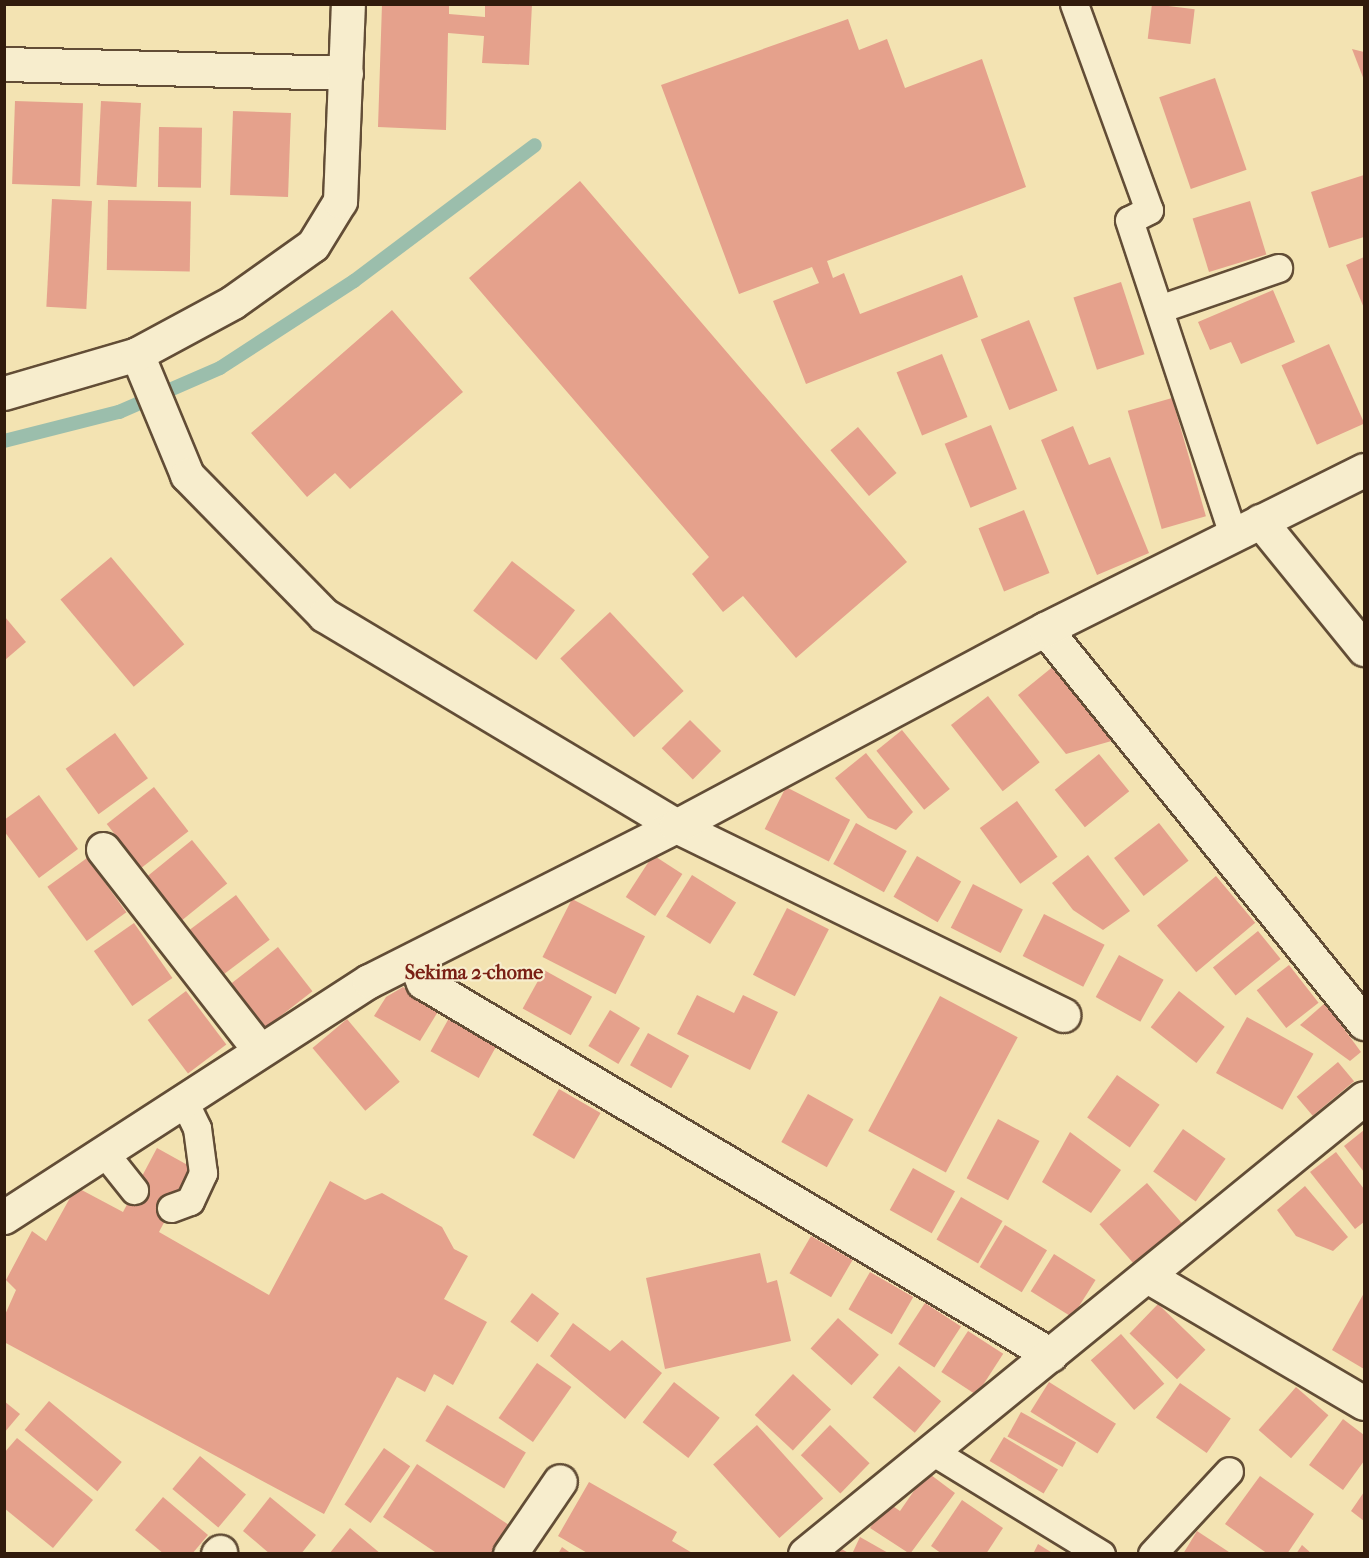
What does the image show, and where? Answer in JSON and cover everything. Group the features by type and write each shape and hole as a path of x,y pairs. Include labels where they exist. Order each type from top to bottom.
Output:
{"street":[{"path":"4,393 137,354 233,302 313,245 340,201 348,4"},
{"path":"4,64 346,73"},
{"path":"137,354 187,475 324,615 676,826 1063,1015"},
{"path":"4,1217 258,1048 414,960 676,826 1046,628 1365,470"},
{"path":"1246,528 1365,649"},
{"path":"1046,628 1365,1023"},
{"path":"104,849 258,1048"},
{"path":"414,960 423,982 1051,1355"},
{"path":"805,1554 1149,1277 1365,1098"},
{"path":"1149,1277 1365,1403"},
{"path":"510,1554 560,1481"}],"lane":[{"path":"1074,4 1149,210 1129,220 1160,309 1246,528"},
{"path":"1160,309 1278,268"},
{"path":"171,1208 190,1201 203,1173 197,1128 183,1099"},
{"path":"103,1151 134,1190"},
{"path":"932,1451 1101,1554"},
{"path":"1152,1554 1229,1471"}],"building":[{"path":"382,4 449,4 449,14 485,17 485,4 532,4 529,65 482,63 484,36 448,33 446,130 378,127"},
{"path":"1152,4 1195,9 1190,44 1148,39"},
{"path":"848,19 859,50 887,39 905,88 982,59 1026,187 827,261 833,278 844,273 860,314 962,275 978,317 806,384 773,301 819,283 812,267 739,294 661,85"},
{"path":"1352,49 1364,52 1364,80"},
{"path":"1215,78 1247,170 1191,189 1159,97"},
{"path":"15,101 83,103 80,186 12,184"},
{"path":"101,101 141,103 137,187 97,185"},
{"path":"233,111 291,113 288,197 230,195"},
{"path":"159,127 202,128 201,188 158,187"},
{"path":"1364,175 1364,237 1329,248 1311,192"},
{"path":"580,181 907,562 796,658 743,596 723,612 692,574 709,557 469,278"},
{"path":"52,199 92,201 86,309 46,307"},
{"path":"108,200 191,201 190,271 107,270"},
{"path":"1250,201 1266,255 1209,272 1193,219"},
{"path":"1364,257 1364,308 1346,265"},
{"path":"1121,282 1144,354 1097,370 1073,297"},
{"path":"1273,290 1295,342 1241,364 1231,342 1210,350 1198,322"},
{"path":"392,310 463,392 350,489 335,473 307,497 251,433"},
{"path":"1029,320 1057,390 1009,410 981,339"},
{"path":"1329,344 1364,424 1317,445 1281,365"},
{"path":"942,354 967,417 922,435 897,372"},
{"path":"1172,398 1206,516 1162,529 1128,411"},
{"path":"991,425 1017,489 970,508 945,444"},
{"path":"1073,426 1089,465 1110,457 1149,553 1097,575 1041,440"},
{"path":"858,427 897,473 869,496 830,450"},
{"path":"1024,510 1049,573 1004,591 979,528"},
{"path":"111,557 184,644 134,687 60,599"},
{"path":"512,561 575,610 536,660 473,611"},
{"path":"610,612 684,691 634,737 560,658"},
{"path":"5,617 26,642 5,660"},
{"path":"1055,665 1115,740 1066,754 1018,695"},
{"path":"988,696 1040,762 1003,791 951,725"},
{"path":"690,720 721,751 693,779 662,748"},
{"path":"902,730 950,789 924,810 876,751"},
{"path":"115,733 148,778 99,814 66,769"},
{"path":"866,753 913,812 896,830 868,818 835,778"},
{"path":"1099,754 1129,791 1085,827 1055,790"},
{"path":"154,787 188,831 141,868 107,824"},
{"path":"786,787 850,820 829,862 765,829"},
{"path":"39,795 78,849 39,878 4,831 4,820"},
{"path":"1017,801 1058,857 1020,884 980,828"},
{"path":"856,823 907,851 884,892 833,864"},
{"path":"1159,823 1189,861 1144,896 1114,858"},
{"path":"192,840 227,884 181,921 146,877"},
{"path":"653,855 682,874 655,916 626,897"},
{"path":"1088,855 1130,911 1103,930 1073,910 1052,883"},
{"path":"917,856 961,882 938,922 894,897"},
{"path":"87,858 126,912 87,941 47,887"},
{"path":"692,875 736,903 710,944 666,917"},
{"path":"1216,876 1255,923 1196,972 1157,925"},
{"path":"973,884 1023,909 1001,953 951,928"},
{"path":"236,895 270,940 222,976 188,931"},
{"path":"572,899 645,936 616,994 542,957"},
{"path":"787,908 829,929 795,996 753,975"},
{"path":"1044,914 1105,945 1083,987 1023,956"},
{"path":"134,923 172,978 132,1006 94,951"},
{"path":"1258,931 1281,959 1236,995 1213,968"},
{"path":"278,947 312,991 266,1027 232,983"},
{"path":"1119,955 1164,980 1140,1022 1096,997"},
{"path":"1289,965 1319,1003 1286,1028 1257,990"},
{"path":"544,970 592,997 571,1035 523,1008"},
{"path":"403,987 439,1010 420,1041 374,1016 386,997"},
{"path":"186,991 226,1045 188,1073 148,1020"},
{"path":"1179,991 1225,1027 1196,1063 1151,1027"},
{"path":"697,995 734,1013 743,995 778,1012 750,1070 677,1034"},
{"path":"940,996 1018,1037 946,1172 868,1131"},
{"path":"1325,1003 1361,1052 1350,1061 1300,1025"},
{"path":"610,1010 640,1028 618,1064 588,1046"},
{"path":"1247,1017 1313,1054 1282,1110 1216,1073"},
{"path":"449,1018 497,1045 479,1078 431,1051"},
{"path":"347,1019 400,1082 365,1111 313,1048"},
{"path":"648,1033 689,1056 671,1088 630,1065"},
{"path":"1338,1062 1354,1081 1313,1116 1297,1097"},
{"path":"1117,1075 1160,1105 1130,1147 1087,1118"},
{"path":"559,1089 601,1113 574,1159 532,1135"},
{"path":"808,1094 853,1119 827,1167 781,1142"},
{"path":"998,1119 1039,1141 1008,1200 967,1178"},
{"path":"1183,1129 1226,1159 1196,1201 1153,1172"},
{"path":"1364,1130 1364,1172 1344,1146"},
{"path":"1070,1132 1121,1170 1091,1213 1042,1182"},
{"path":"157,1148 193,1168 159,1232 269,1295 330,1181 365,1200 382,1193 442,1227 454,1249 468,1256 444,1299 487,1322 453,1385 434,1374 425,1392 397,1377 324,1514 4,1342 4,1317 16,1290 6,1280 32,1231 46,1241 76,1187 123,1212"},
{"path":"1336,1152 1364,1189 1364,1222 1355,1229 1310,1172"},
{"path":"913,1168 955,1191 932,1233 890,1210"},
{"path":"1147,1183 1182,1223 1134,1264 1099,1224"},
{"path":"1305,1186 1348,1237 1333,1251 1296,1236 1277,1210"},
{"path":"961,1197 1003,1221 978,1263 936,1239"},
{"path":"1005,1225 1047,1250 1022,1292 980,1267"},
{"path":"811,1236 853,1260 831,1297 790,1273"},
{"path":"760,1253 767,1283 777,1280 791,1341 665,1369 646,1278"},
{"path":"1054,1254 1096,1280 1072,1317 1031,1291"},
{"path":"870,1272 913,1297 892,1334 848,1309"},
{"path":"532,1293 559,1313 537,1342 510,1322"},
{"path":"1364,1293 1364,1369 1332,1350"},
{"path":"925,1303 961,1326 934,1368 898,1344"},
{"path":"1158,1304 1205,1350 1177,1379 1130,1333"},
{"path":"838,1318 879,1355 851,1385 811,1348"},
{"path":"573,1323 610,1351 622,1340 662,1373 625,1419 550,1356"},
{"path":"968,1331 1003,1354 977,1395 941,1372"},
{"path":"1121,1334 1164,1384 1134,1410 1091,1360"},
{"path":"537,1363 571,1387 533,1442 499,1418"},
{"path":"899,1366 941,1401 915,1433 873,1397"},
{"path":"793,1374 831,1409 793,1450 755,1415"},
{"path":"674,1382 720,1418 688,1458 643,1422"},
{"path":"1049,1382 1116,1424 1097,1454 1030,1412"},
{"path":"1180,1383 1231,1419 1207,1453 1156,1417"},
{"path":"1296,1387 1328,1415 1291,1458 1259,1430"},
{"path":"4,1401 20,1414 4,1433"},
{"path":"49,1401 122,1462 97,1491 25,1430"},
{"path":"447,1405 526,1452 504,1488 425,1441"},
{"path":"1021,1412 1076,1443 1063,1467 1007,1436"},
{"path":"1343,1419 1364,1435 1364,1461 1343,1490 1309,1465"},
{"path":"757,1425 823,1499 779,1538 713,1464"},
{"path":"830,1425 870,1463 840,1493 801,1455"},
{"path":"1004,1437 1058,1469 1044,1493 990,1461"},
{"path":"17,1438 93,1500 53,1548 4,1508 4,1453"},
{"path":"384,1448 410,1466 371,1523 344,1505"},
{"path":"200,1456 246,1495 218,1528 172,1489"},
{"path":"417,1464 509,1525 491,1554 438,1554 383,1517"},
{"path":"927,1472 955,1493 910,1554 870,1528 887,1502 900,1511"},
{"path":"1260,1476 1314,1514 1287,1554 1268,1554 1225,1524"},
{"path":"589,1482 677,1532 672,1541 694,1554 589,1554 558,1536"},
{"path":"1364,1492 1364,1521 1351,1511"},
{"path":"163,1497 208,1535 192,1554 164,1554 135,1530"},
{"path":"270,1497 316,1535 301,1554 270,1554 243,1531"},
{"path":"962,1500 1003,1528 986,1554 942,1554 931,1546"},
{"path":"350,1528 381,1554 329,1554"},
{"path":"1197,1531 1232,1554 1183,1554"},
{"path":"860,1537 890,1554 852,1554"},
{"path":"1038,1544 1054,1554 1033,1554"},
{"path":"1302,1545 1312,1554 1296,1554"},
{"path":"562,1547 572,1554 558,1554"},
{"path":"840,1548 850,1554 837,1554"}],"waterway":[{"path":"4,441 119,412 220,368 354,281 535,145"}],"district":[{"name":"Sekima 2-chome","path":"474,972"}]}
